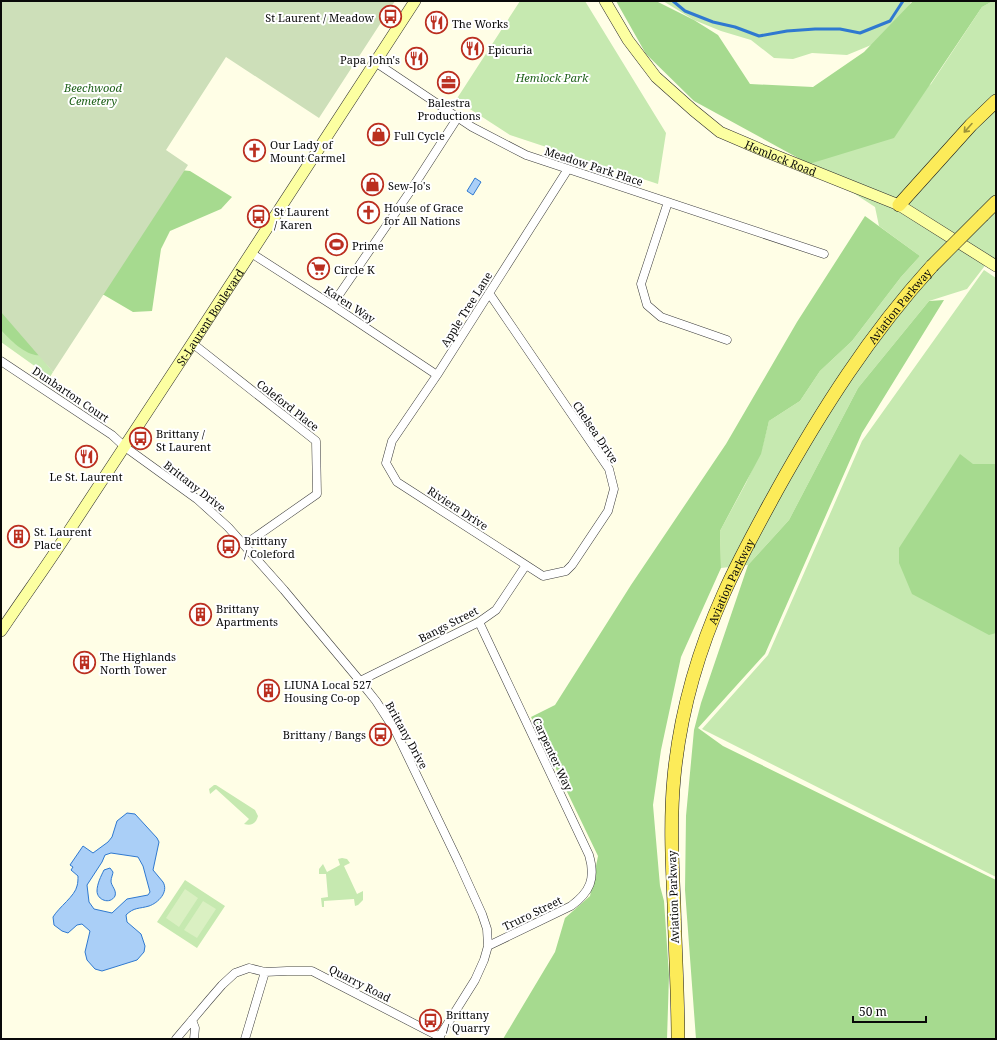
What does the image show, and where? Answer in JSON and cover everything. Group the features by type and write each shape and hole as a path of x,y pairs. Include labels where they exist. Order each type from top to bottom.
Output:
{"main road":[{"name":"St-Laurent Boulevard","path":"1,631 67,535 110,467 125,447 415,1"},
{"name":"Hemlock Road","path":"605,1 628,40 656,77 720,132 898,206 996,266"},
{"path":"898,206 971,125 996,101"},
{"name":"Aviation Parkway","path":"678,1039 672,854 673,790 676,761 686,706 703,647 714,617 733,573 798,451 838,388 872,340 909,292 932,266 996,202"}],"street":[{"name":"Meadow Park Place","path":"375,62 472,127 526,155 824,254"},
{"path":"332,305 458,117"},
{"name":"Apple Tree Lane","path":"386,463 392,441 437,375 568,169"},
{"path":"668,202 642,284 647,305 660,317 728,340"},
{"name":"Karen Way","path":"251,253 437,375"},
{"name":"Chelsea Drive","path":"489,293 609,469 614,489 608,510 572,565 566,571 543,576 526,564"},
{"name":"Coleford Place","path":"192,343 316,441 317,494 244,546"},
{"name":"Dunbarton Court","path":"2,363 112,435 125,447"},
{"name":"Brittany Drive","path":"125,447 197,499 216,515 284,590 360,681 376,701 396,732 485,921 488,946 484,960 475,980 439,1038"},
{"name":"Riviera Drive","path":"386,463 397,482 526,564"},
{"name":"Bangs Street","path":"360,681 479,622 496,610 526,564"},
{"name":"Carpenter Way","path":"479,622 589,855 592,866 592,878 588,889 583,896"},
{"name":"Truro Street","path":"488,946 571,906 583,896"},
{"name":"Quarry Road","path":"176,1039 209,1000 235,973 249,968 265,972 287,970 312,971 439,1038"},
{"path":"245,1039 265,972"},
{"path":"192,1020 195,1028 194,1039"}],"green space":[{"name":"Beechwood Cemetery","path":"1,1 395,1 319,118 226,57 166,150 188,165 53,372 1,312"},
{"name":"Hemlock Park","path":"520,1 585,1 666,133 658,184 510,135 456,100"},
{"path":"616,1 656,1 694,20 718,35 750,84 813,87 864,52 913,1 993,1 982,7 894,138 809,164 694,101 646,54"},
{"path":"663,1 911,1 906,17 893,36 847,55 812,53 793,59 774,58 751,40 721,31 694,20"},
{"path":"996,1 996,264 987,263 967,289 929,301 858,388 789,520 748,565 721,568 720,531 746,483 762,448 769,421 800,401 820,371 852,341 901,277 920,256 879,226 875,207 809,164 931,84 982,7"},
{"path":"1,137 134,165 190,171 232,197 221,209 170,231 161,249 152,311 133,312 104,295 92,295 42,355 31,354 9,339 1,330"},
{"path":"865,216 920,256 901,277 852,341 820,371 800,401 769,421 761,454 720,531 721,568 681,657 661,750 653,805 660,886 664,901 669,975 667,1039 503,1039 555,952 565,918 590,896 598,856 531,717 555,705 631,585 726,444 797,322"},
{"path":"984,270 996,278 996,877 702,729 768,655 862,441"},
{"path":"944,300 862,433 765,654 698,728 723,746 996,880 996,1039 696,1039 685,890 686,816 694,730 701,703 748,565 789,520 858,388 929,301"},
{"path":"1,307 53,372 50,377 1,342"},
{"path":"960,454 973,464 996,464 996,633 989,635 912,594 899,563 899,548"},
{"path":"214,785 255,810 258,816 255,823 249,825 244,824 249,819 216,789 210,794 209,789"},
{"path":"338,859 347,859 350,863 344,866 357,894 363,891 363,900 355,906 354,899 324,901 324,907 322,907 321,898 328,897 326,874 319,874 319,869 323,864 327,872 340,865"},
{"path":"185,880 225,906 197,948 157,922"},
{"path":"185,889 198,898 179,927 166,918"},
{"path":"203,901 216,909 197,938 184,930"}],"water":[{"path":"475,178 481,182 473,195 467,191"},
{"path":"127,813 135,814 157,838 159,842 153,870 163,882 165,890 162,897 156,902 149,906 134,909 126,915 127,922 141,934 145,946 144,952 137,960 102,971 95,969 87,960 85,952 90,931 82,924 77,925 68,933 62,931 54,925 53,917 76,890 78,876 71,870 73,867 70,865 83,846 93,853 108,842 112,837 117,821","holes":["111,853 138,857 143,866 150,892 148,895 127,899 112,913 94,909 89,902 87,885 105,855"]},
{"path":"110,868 113,872 111,881 115,890 115,896 113,899 107,901 99,897 97,888 104,870"}],"waterway":[{"path":"673,1 685,11 713,22 735,27 759,36 787,31 815,29 840,29 860,33 890,21 903,1"}],"place":[{"name":"St Laurent / Meadow","path":"390,17"},
{"name":"The Works","path":"436,23"},
{"name":"Epicuria","path":"472,49"},
{"name":"Papa John's","path":"416,59"},
{"name":"Balestra Productions","path":"449,82"},
{"name":"Full Cycle","path":"379,135"},
{"name":"Our Lady of Mount Carmel","path":"255,150"},
{"name":"Sew-Jo's","path":"373,185"},
{"name":"House of Grace for All Nations","path":"369,213"},
{"name":"St Laurent / Karen","path":"258,217"},
{"name":"Prime","path":"336,245"},
{"name":"Circle K","path":"319,269"},
{"name":"Brittany / St Laurent","path":"141,439"},
{"name":"Le St. Laurent","path":"86,456"},
{"name":"St. Laurent Place","path":"18,537"},
{"name":"Brittany / Coleford","path":"229,546"},
{"name":"Brittany Apartments","path":"201,614"},
{"name":"The Highlands North Tower","path":"84,662"},
{"name":"LIUNA Local 527 Housing Co-op","path":"269,690"},
{"name":"Brittany / Bangs","path":"381,734"},
{"name":"Brittany / Quarry","path":"430,1020"}]}
